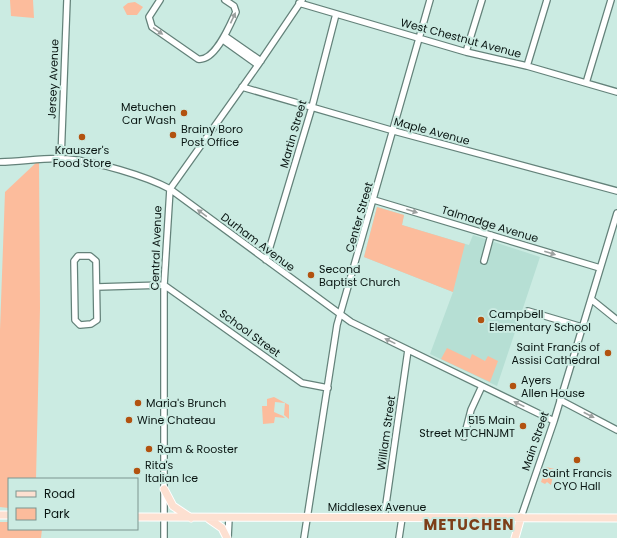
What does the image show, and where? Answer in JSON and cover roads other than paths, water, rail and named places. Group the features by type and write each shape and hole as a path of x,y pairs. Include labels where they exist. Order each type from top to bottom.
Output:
{"main road":[{"path":"164,489 173,506 191,518"},
{"name":"Main Street","path":"515,538 521,517"},
{"name":"Middlesex Avenue","path":"138,518 617,518"},
{"path":"207,518 222,528 227,538"}],"street":[{"name":"Jersey Avenue","path":"61,159 67,0"},
{"path":"160,0 149,17 152,27 198,59 206,58 224,38 236,12 234,6 225,0"},
{"name":"Center Street","path":"304,538 340,315 394,131 430,0"},
{"path":"466,52 482,0"},
{"path":"527,66 547,0"},
{"path":"586,83 611,0"},
{"path":"170,189 260,63 300,2"},
{"name":"West Chestnut Avenue","path":"300,2 466,52 527,66 617,92"},
{"name":"Martin Street","path":"266,260 312,107 336,14"},
{"path":"224,38 260,63"},
{"name":"Maple Avenue","path":"242,87 394,131 617,191"},
{"name":"Durham Avenue","path":"0,162 61,159 98,165 148,179 170,189 340,315 554,421"},
{"name":"Central Avenue","path":"164,538 164,285 170,189"},
{"name":"Talmadge Avenue","path":"374,200 600,268"},
{"name":"Main Street","path":"521,517 554,421 617,213"},
{"path":"484,261 491,235"},
{"path":"78,256 90,256 96,261 97,287 97,320 91,324 80,325 75,320 74,261 78,256"},
{"path":"97,287 164,285"},
{"name":"School Street","path":"164,285 302,383 328,388"},
{"path":"591,299 617,320"},
{"path":"528,310 582,327"},
{"name":"William Street","path":"384,518 408,350"},
{"path":"464,437 473,406 482,386"},
{"path":"560,400 617,430"},
{"path":"227,538 229,518"},
{"path":"399,538 402,518"}],"place":[{"name":"Metuchen Car Wash","path":"184,113"},
{"name":"Brainy Boro Post Office","path":"173,135"},
{"name":"Krauszer's Food Store","path":"82,137"},
{"name":"Second Baptist Church","path":"311,275"},
{"name":"Campbell Elementary School","path":"481,320"},
{"name":"Saint Francis of Assisi Cathedral","path":"608,353"},
{"name":"Ayers Allen House","path":"513,386"},
{"name":"Maria's Brunch","path":"138,403"},
{"name":"Wine Chateau","path":"129,420"},
{"name":"515 Main Street MTCHNJMT","path":"523,426"},
{"name":"Ram & Rooster","path":"149,449"},
{"name":"Saint Francis CYO Hall","path":"577,460"},
{"name":"Rita's Italian Ice","path":"137,471"}],"district":[{"name":"METUCHEN","path":"469,525"}]}
